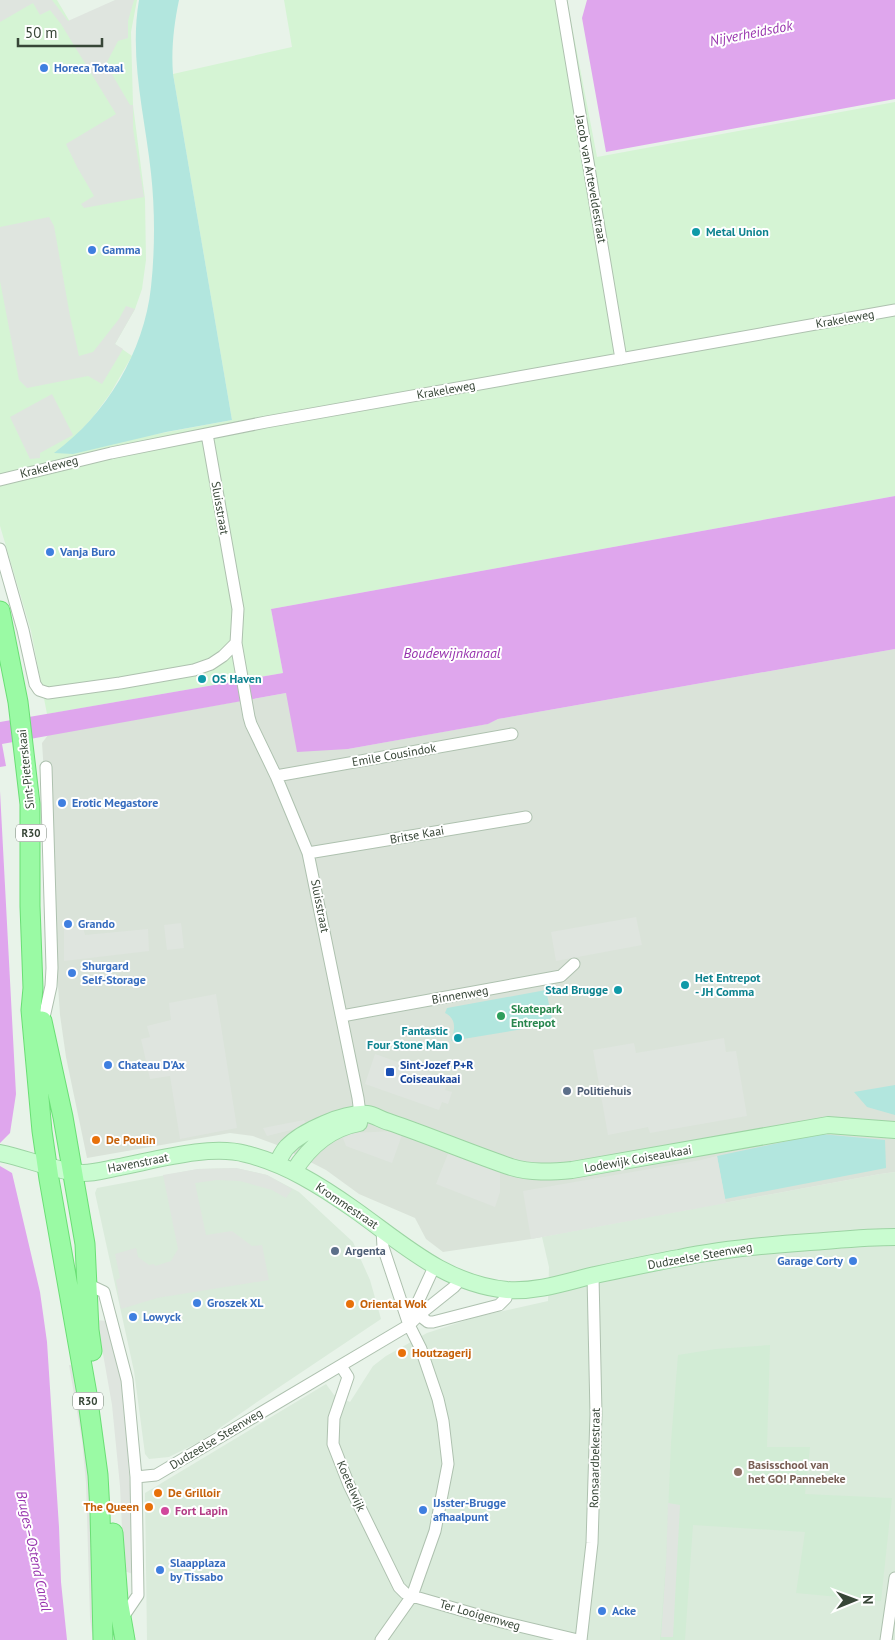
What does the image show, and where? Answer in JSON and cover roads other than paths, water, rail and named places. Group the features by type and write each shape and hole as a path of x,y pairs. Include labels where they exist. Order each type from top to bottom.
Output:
{"main road":[{"name":"Sint-Pieterskaai","path":"0,611 18,702 30,804 30,906 42,987 42,1022 72,1171"},
{"name":"Sint-Pieterskaai","path":"42,987 32,1010 47,1165"},
{"name":"Lodewijk Coiseaukaai","path":"277,1163 286,1147 300,1137 347,1115 360,1118 370,1114 387,1122 506,1165 524,1171 537,1172 572,1170 828,1125 895,1130"},
{"path":"294,1171 317,1142 360,1118"},
{"name":"Havenstraat","path":"0,1153 72,1171 90,1172 176,1156 210,1152 244,1153 277,1163"},
{"name":"Krommestraat","path":"277,1163 294,1171 382,1230"},
{"name":"R30","path":"47,1165 94,1438 100,1512 103,1640"},
{"name":"R30","path":"72,1171 84,1244 89,1330 108,1459 114,1565 125,1640"},
{"name":"Dudzeelse Steenweg","path":"382,1230 434,1267 461,1279 508,1290 530,1290 551,1287 593,1276 709,1252 745,1247 895,1237"}],"street":[{"name":"Jacob van Arteveldestraat","path":"561,0 622,359"},
{"name":"Krakeleweg","path":"0,480 93,457 276,420 895,310"},
{"name":"Sluisstraat","path":"207,434 238,609 236,643 247,708 251,724 276,776 308,853 342,1016 358,1098 360,1118"},
{"path":"0,549 23,630 35,684 39,690 48,693 194,670 211,664 223,656 236,643"},
{"name":"Emile Cousindok","path":"276,776 512,734"},
{"name":"Sint-Pieterskaai","path":"42,987 51,947 46,767"},
{"name":"Britse Kaai","path":"308,853 526,816"},
{"name":"Binnenweg","path":"342,1016 561,976 574,964"},
{"name":"Krommestraat","path":"381,1640 412,1596 435,1531 448,1464 443,1421 438,1399 421,1349 409,1325 383,1247 382,1230"},
{"path":"409,1325 416,1304 434,1267"},
{"name":"Ronsaardbekestraat","path":"579,1640 592,1543 596,1414 593,1276"},
{"name":"Dudzeelse Steenweg","path":"136,1477 156,1474 409,1325 461,1279"},
{"path":"87,1284 104,1292 127,1380 136,1477 138,1595 121,1620"},
{"path":"419,1315 428,1322 434,1322 499,1305 506,1298 508,1290"},
{"name":"Koetelwijk","path":"341,1366 348,1377 334,1418 333,1444 349,1485 399,1587 405,1593 412,1596"},
{"path":"886,1640 895,1578"},
{"name":"Ter Looigemweg","path":"412,1596 502,1622 579,1640"}],"water":[{"name":"Nijverheidsdok","path":"587,0 895,0 895,99 606,152 582,18"},
{"name":"Boudewijnkanaal","path":"895,496 895,649 498,719 488,724 348,749 297,752 286,693 2,744 6,766 0,767 0,722 283,673 271,609"},
{"path":"0,791 16,1094 10,1133 0,1143"},
{"name":"Bruges–Ostend Canal","path":"0,1166 12,1173 40,1292 47,1342 61,1582 67,1640 0,1640"}],"place":[{"name":"Horeca Totaal","path":"44,68"},
{"name":"Metal Union","path":"696,232"},
{"name":"Gamma","path":"92,250"},
{"name":"Vanja Buro","path":"50,552"},
{"name":"OS Haven","path":"202,679"},
{"name":"Erotic Megastore","path":"62,803"},
{"name":"Grando","path":"68,924"},
{"name":"Shurgard Self-Storage","path":"72,973"},
{"name":"Het Entrepot - JH Comma","path":"685,985"},
{"name":"Stad Brugge","path":"618,990"},
{"name":"Skatepark Entrepot","path":"501,1016"},
{"name":"Fantastic Four Stone Man","path":"458,1038"},
{"name":"Chateau D'Ax","path":"108,1065"},
{"name":"Sint-Jozef P+R Coiseaukaai","path":"390,1072"},
{"name":"Politiehuis","path":"567,1091"},
{"name":"De Poulin","path":"96,1140"},
{"name":"Argenta","path":"335,1251"},
{"name":"Garage Corty","path":"853,1261"},
{"name":"Groszek XL","path":"197,1303"},
{"name":"Oriental Wok","path":"350,1304"},
{"name":"Lowyck","path":"133,1317"},
{"name":"Houtzagerij","path":"402,1353"},
{"name":"Basisschool van het GO! Pannebeke","path":"738,1472"},
{"name":"De Grilloir","path":"158,1493"},
{"name":"The Queen","path":"149,1507"},
{"name":"IJsster-Brugge afhaalpunt","path":"423,1510"},
{"name":"Fort Lapin","path":"165,1511"},
{"name":"Slaapplaza by Tissabo","path":"160,1570"},
{"name":"Acke","path":"602,1611"}]}
